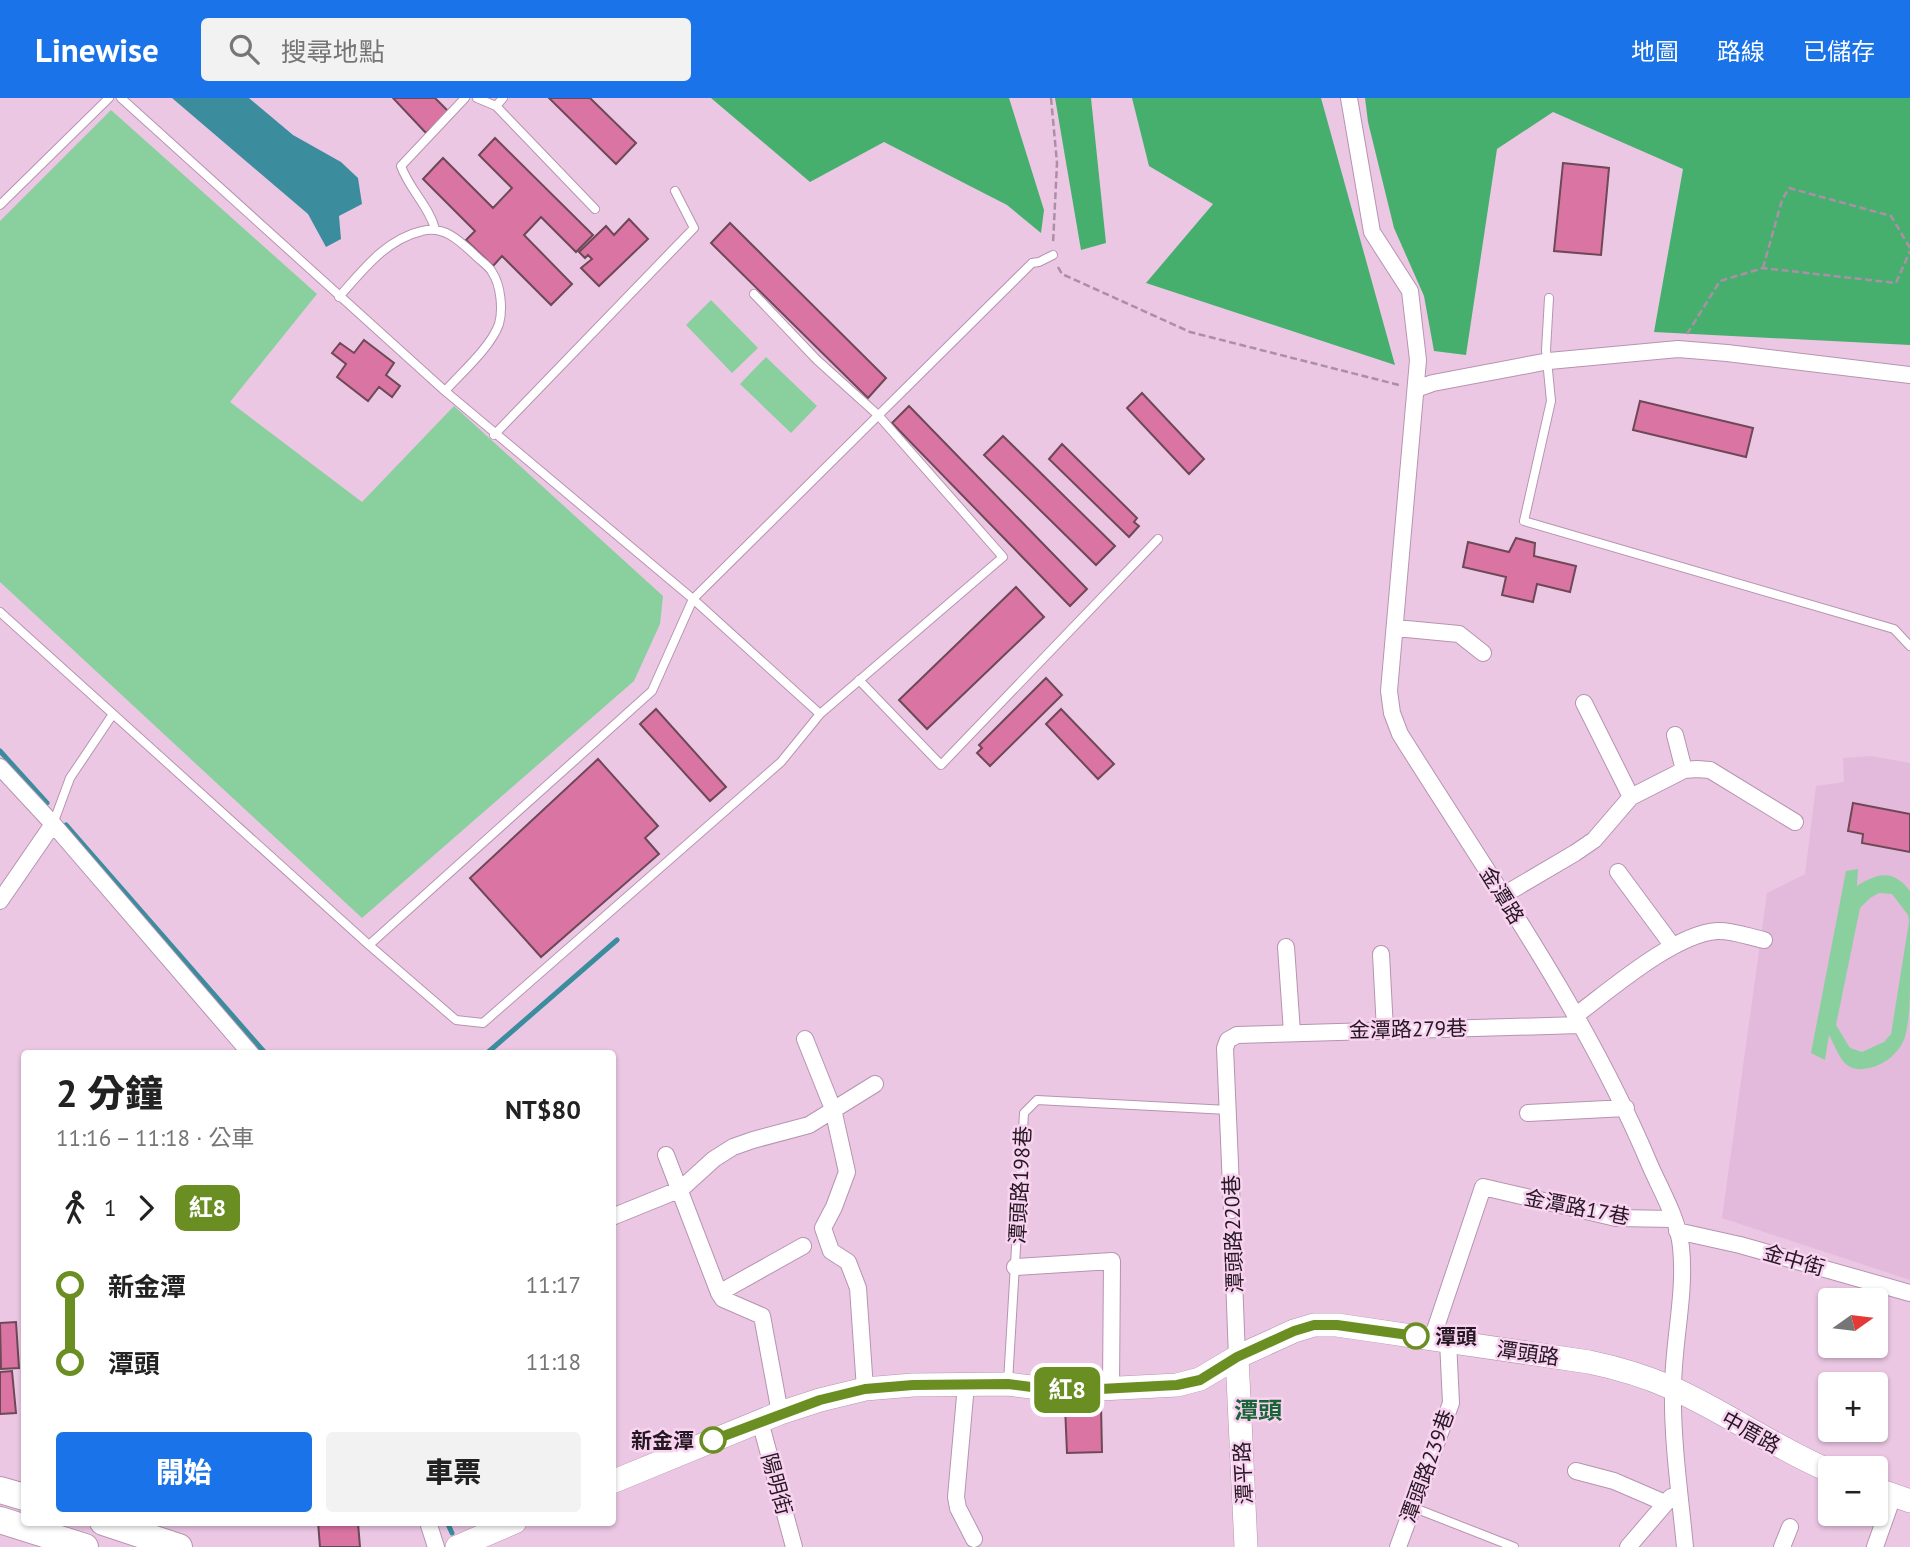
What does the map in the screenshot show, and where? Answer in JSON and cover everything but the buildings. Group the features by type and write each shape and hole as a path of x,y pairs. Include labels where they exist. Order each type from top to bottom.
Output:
{"main road":[{"path":"0,1490 21,1496"},
{"path":"0,1520 85,1547"},
{"path":"115,1526 179,1547"}],"street":[{"name":"金潭路","path":"1349,98 1372,232 1410,291 1419,360 1390,691 1392,713 1400,734 1577,1020 1626,1108 1675,1225 1681,1245 1682,1273 1673,1388 1685,1547"},
{"path":"1416,390 1433,383 1549,361 1678,349 1910,375"},
{"path":"1396,628 1459,634 1483,653"},
{"path":"1584,703 1631,797"},
{"path":"1675,735 1684,770"},
{"path":"0,767 53,824 248,1050"},
{"path":"1502,896 1594,840 1631,797 1684,770 1710,770 1796,822"},
{"path":"0,901 53,824"},
{"path":"1618,872 1672,946"},
{"path":"1577,1020 1672,946 1710,932 1721,931 1764,940"},
{"path":"1286,947 1292,1032"},
{"path":"1381,954 1385,1030"},
{"name":"金潭路279巷","path":"1237,1035 1577,1020"},
{"name":"潭頭路220巷","path":"1232,1210 1225,1048 1228,1040 1237,1035"},
{"path":"805,1039 833,1110 847,1172 823,1228 831,1251 848,1262 858,1288 865,1389"},
{"path":"616,1215 681,1189 714,1159 733,1147 808,1125 875,1084"},
{"path":"1528,1112 1626,1108"},
{"path":"666,1155 719,1293 803,1246"},
{"name":"金潭路17巷","path":"1440,1340 1483,1187 1616,1218 1675,1225"},
{"name":"金中街","path":"1675,1225 1910,1293"},
{"name":"潭頭路220巷","path":"1233,1252 1237,1357"},
{"path":"1015,1267 1112,1261 1111,1388"},
{"name":"陽明街","path":"719,1293 723,1299 762,1316 770,1417 794,1547"},
{"name":"潭頭路","path":"616,1480 770,1417 820,1400 865,1389 913,1385 1008,1384 1062,1391 1177,1385 1200,1380 1237,1357 1294,1331 1314,1325 1337,1325 1589,1362 1625,1369 1673,1388"},
{"name":"潭頭路239巷","path":"1398,1547 1451,1403 1440,1340"},
{"name":"潭平路","path":"1237,1357 1246,1547"},
{"path":"966,1385 956,1497 958,1508 974,1539"},
{"name":"中厝路","path":"1673,1388 1795,1456 1818,1466"},
{"path":"1576,1471 1614,1481 1665,1503"},
{"path":"1628,1547 1680,1488"},
{"path":"1875,1547 1893,1495"},
{"path":"429,1526 436,1547"},
{"path":"457,1547 506,1526"},
{"path":"1782,1547 1790,1527"}],"lane":[{"path":"0,205 109,98"},
{"path":"121,98 494,435 693,599 820,714"},
{"path":"435,229 432,217 407,183 401,166 466,98"},
{"path":"477,98 496,107 595,209"},
{"path":"496,107 503,98"},
{"path":"494,435 694,228 675,191"},
{"path":"339,297 373,260 407,236 435,229 462,242 493,273 500,298 499,324 492,338 445,391"},
{"path":"369,945 652,691 693,599 1032,263 1053,255"},
{"path":"0,612 369,945 456,1020 483,1023 781,762 820,714 1003,557 878,415 817,360 754,294"},
{"path":"1549,298 1546,350 1551,401 1524,521 1894,629 1910,646"},
{"path":"859,680 941,765 1158,539"},
{"path":"53,824 70,778 113,714"},
{"name":"潭頭路198巷","path":"1008,1384 1024,1113 1037,1100 1228,1110"},
{"path":"1412,1507 1514,1547"}],"path":[{"path":"1051,98 1057,163 1053,255 1062,274 1190,332 1416,390"},
{"path":"1678,349 1720,281 1763,268 1896,283 1910,250 1891,216 1789,188 1782,201 1763,268"}],"shaded area":[{"path":"1871,756 1910,763 1910,1280 1722,1218 1767,893 1805,874 1816,786 1844,782 1843,758"}],"green space":[{"path":"711,98 1009,98 1044,210 1041,233 1007,205 884,142 810,182"},
{"path":"1055,98 1091,98 1106,243 1081,250"},
{"path":"1132,98 1321,98 1395,365 1146,283 1213,204 1149,166"},
{"path":"1365,98 1910,98 1910,345 1654,332 1683,169 1553,112 1497,149 1466,355 1434,351 1424,296 1394,228 1368,122"},
{"path":"111,110 317,294 230,402 362,502 454,406 663,596 660,624 634,681 362,918 0,582 0,221"},
{"path":"711,300 758,348 732,373 686,325"},
{"path":"766,357 817,406 791,433 740,384"},
{"path":"1858,869 1857,886 1885,875 1898,879 1910,891 1910,1000 1905,1037 1900,1048 1886,1061 1860,1069 1843,1061 1829,1035 1825,1060 1811,1053 1846,871","holes":["1879,893 1892,894 1908,915 1909,922 1891,1034 1884,1042 1862,1052 1850,1048 1836,1025 1860,908"]}],"water":[{"path":"172,98 249,98 293,135 341,162 358,178 362,204 339,216 341,239 326,247 308,214"}],"waterway":[{"path":"0,751 47,803"},
{"path":"66,825 263,1050"},
{"path":"491,1050 617,940"},
{"path":"449,1526 452,1533"}],"bus line":[{"name":"紅8","path":"713,1440 820,1400 865,1389 913,1385 1008,1384 1062,1391 1177,1385 1200,1380 1237,1357 1294,1331 1314,1325 1337,1325 1416,1336"}],"place":[{"name":"潭頭","path":"1416,1336"},
{"name":"新金潭","path":"713,1440"}],"district":[{"name":"潭頭","path":"1258,1410"}]}
